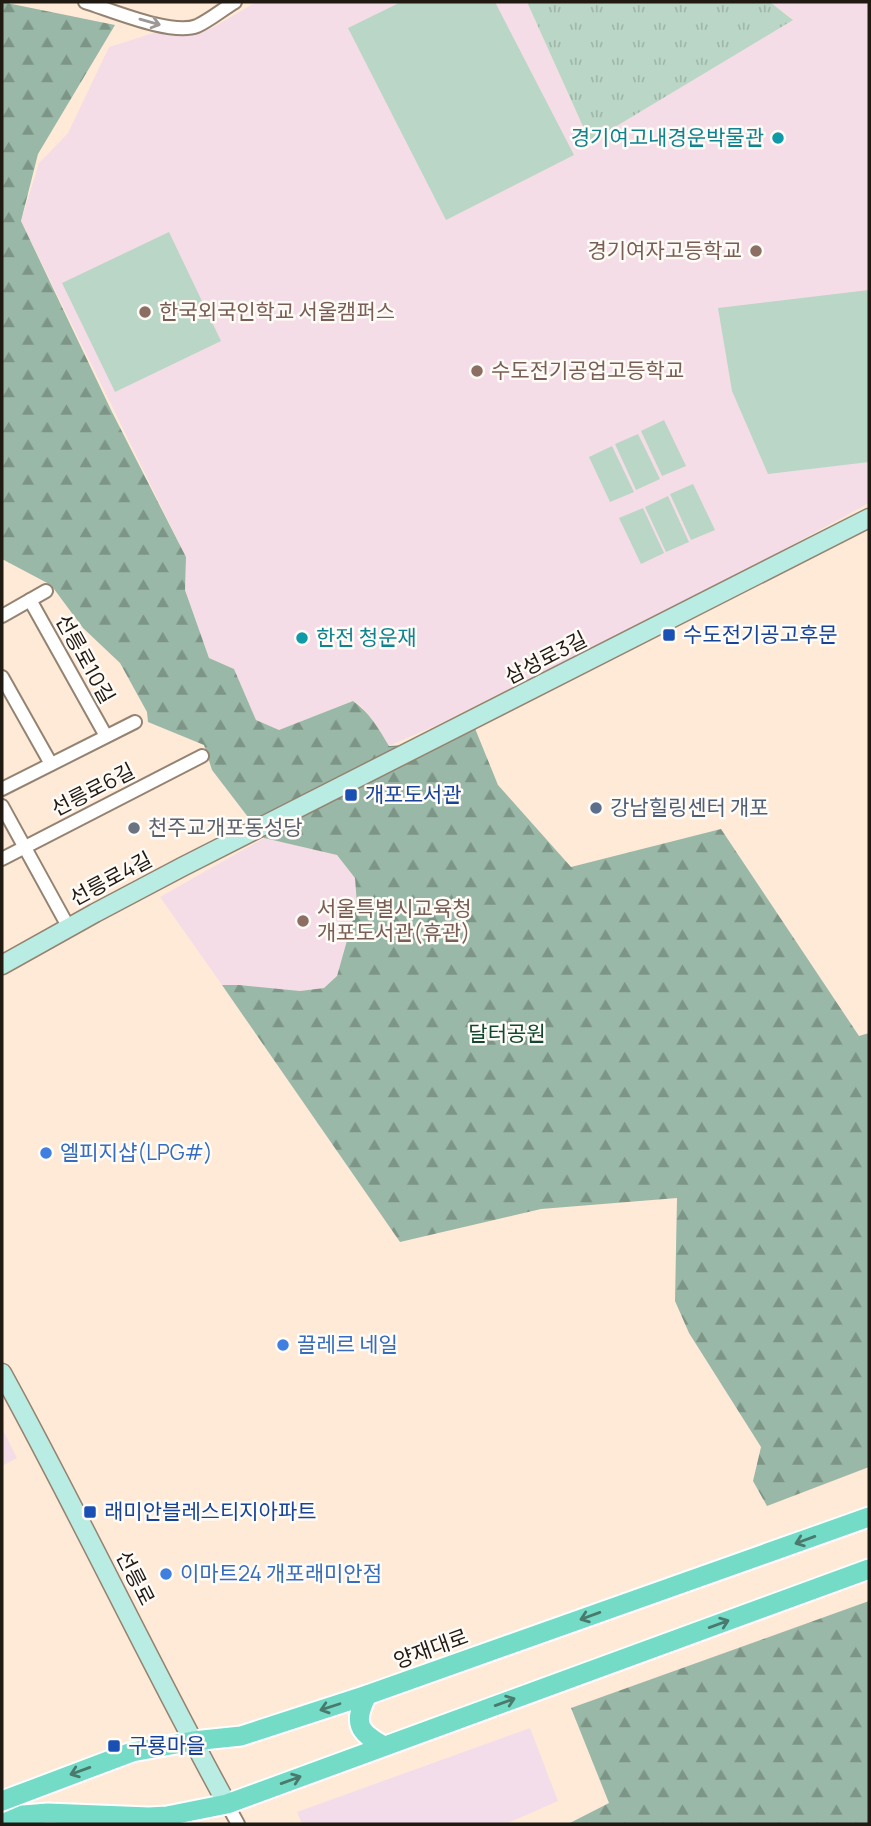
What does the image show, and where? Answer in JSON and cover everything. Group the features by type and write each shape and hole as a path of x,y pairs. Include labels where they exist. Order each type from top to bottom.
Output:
{"main road":[{"name":"양재대로","path":"2,1801 132,1752 241,1736 367,1695 869,1517"},
{"path":"2,1824 23,1815 48,1813 149,1817 227,1804 869,1569"},
{"path":"367,1695 359,1710 360,1724 367,1736 384,1746"}],"street":[{"path":"85,2 180,29 197,26 234,2"},
{"path":"208,19 220,2"},
{"name":"삼성로3길","path":"243,837 869,518"},
{"name":"선릉로10길","path":"2,616 46,591"},
{"name":"선릉로10길","path":"30,600 106,736"},
{"path":"2,677 51,764"},
{"path":"2,789 135,722"},
{"name":"선릉로6길","path":"2,859 202,756"},
{"path":"2,806 69,928"},
{"name":"선릉로4길","path":"2,965 243,837"},
{"name":"선릉로","path":"2,1373 227,1804"},
{"path":"227,1804 238,1824"}],"shaded area":[{"name":"수도전기공업고등학교","path":"256,2 527,2 590,142 793,19 770,2 869,2 869,503 730,579 437,725 389,746 362,707 353,701 279,730 256,720 234,669 209,658 185,590 186,557 21,221 39,163 68,133 109,47 163,30 201,31 212,28"},
{"path":"264,838 338,855 355,878 357,905 337,976 324,988 300,991 222,985 160,897"},
{"path":"2,1428 17,1458 2,1466"},
{"path":"530,1728 558,1801 506,1824 302,1824 297,1812"}],"green space":[{"name":"달터공원","path":"2,2 115,25 38,154 21,221 112,412 186,557 185,590 209,658 234,669 256,720 279,730 353,701 369,716 389,746 423,744 474,726 498,785 571,867 721,829 859,1036 869,1033 869,1467 767,1506 753,1481 761,1447 689,1333 675,1301 677,1198 541,1209 400,1242 222,985 300,991 324,988 337,976 357,905 355,878 337,855 264,838 212,770 204,745 148,722 147,712 120,663 83,628 51,585 2,559"},
{"path":"401,2 495,2 574,155 446,220 348,28"},
{"path":"527,2 770,2 793,20 590,142"},
{"path":"169,232 221,341 115,392 62,283"},
{"path":"869,290 869,462 768,474 732,391 718,308"},
{"path":"664,420 686,466 662,476 641,431"},
{"path":"638,434 660,479 636,490 615,444"},
{"path":"612,446 634,492 610,502 589,457"},
{"path":"693,484 715,530 691,540 670,494"},
{"path":"668,496 689,542 666,552 645,507"},
{"path":"643,508 664,553 641,564 619,518"},
{"path":"869,1601 869,1824 568,1824 609,1803 571,1708"}],"place":[{"name":"경기여고내경운박물관","path":"778,138"},
{"name":"경기여자고등학교","path":"756,251"},
{"name":"한국외국인학교 서울캠퍼스","path":"145,312"},
{"name":"수도전기공업고등학교","path":"477,371"},
{"name":"수도전기공고후문","path":"669,635"},
{"name":"한전 청운재","path":"302,638"},
{"name":"개포도서관","path":"351,795"},
{"name":"강남힐링센터 개포","path":"596,808"},
{"name":"천주교개포동성당","path":"134,828"},
{"name":"서울특별시교육청 개포도서관(휴관)","path":"303,921"},
{"name":"엘피지샵(LPG#)","path":"46,1153"},
{"name":"끌레르 네일","path":"283,1345"},
{"name":"래미안블레스티지아파트","path":"90,1512"},
{"name":"이마트24 개포래미안점","path":"166,1574"},
{"name":"구룡마을","path":"114,1746"}]}
